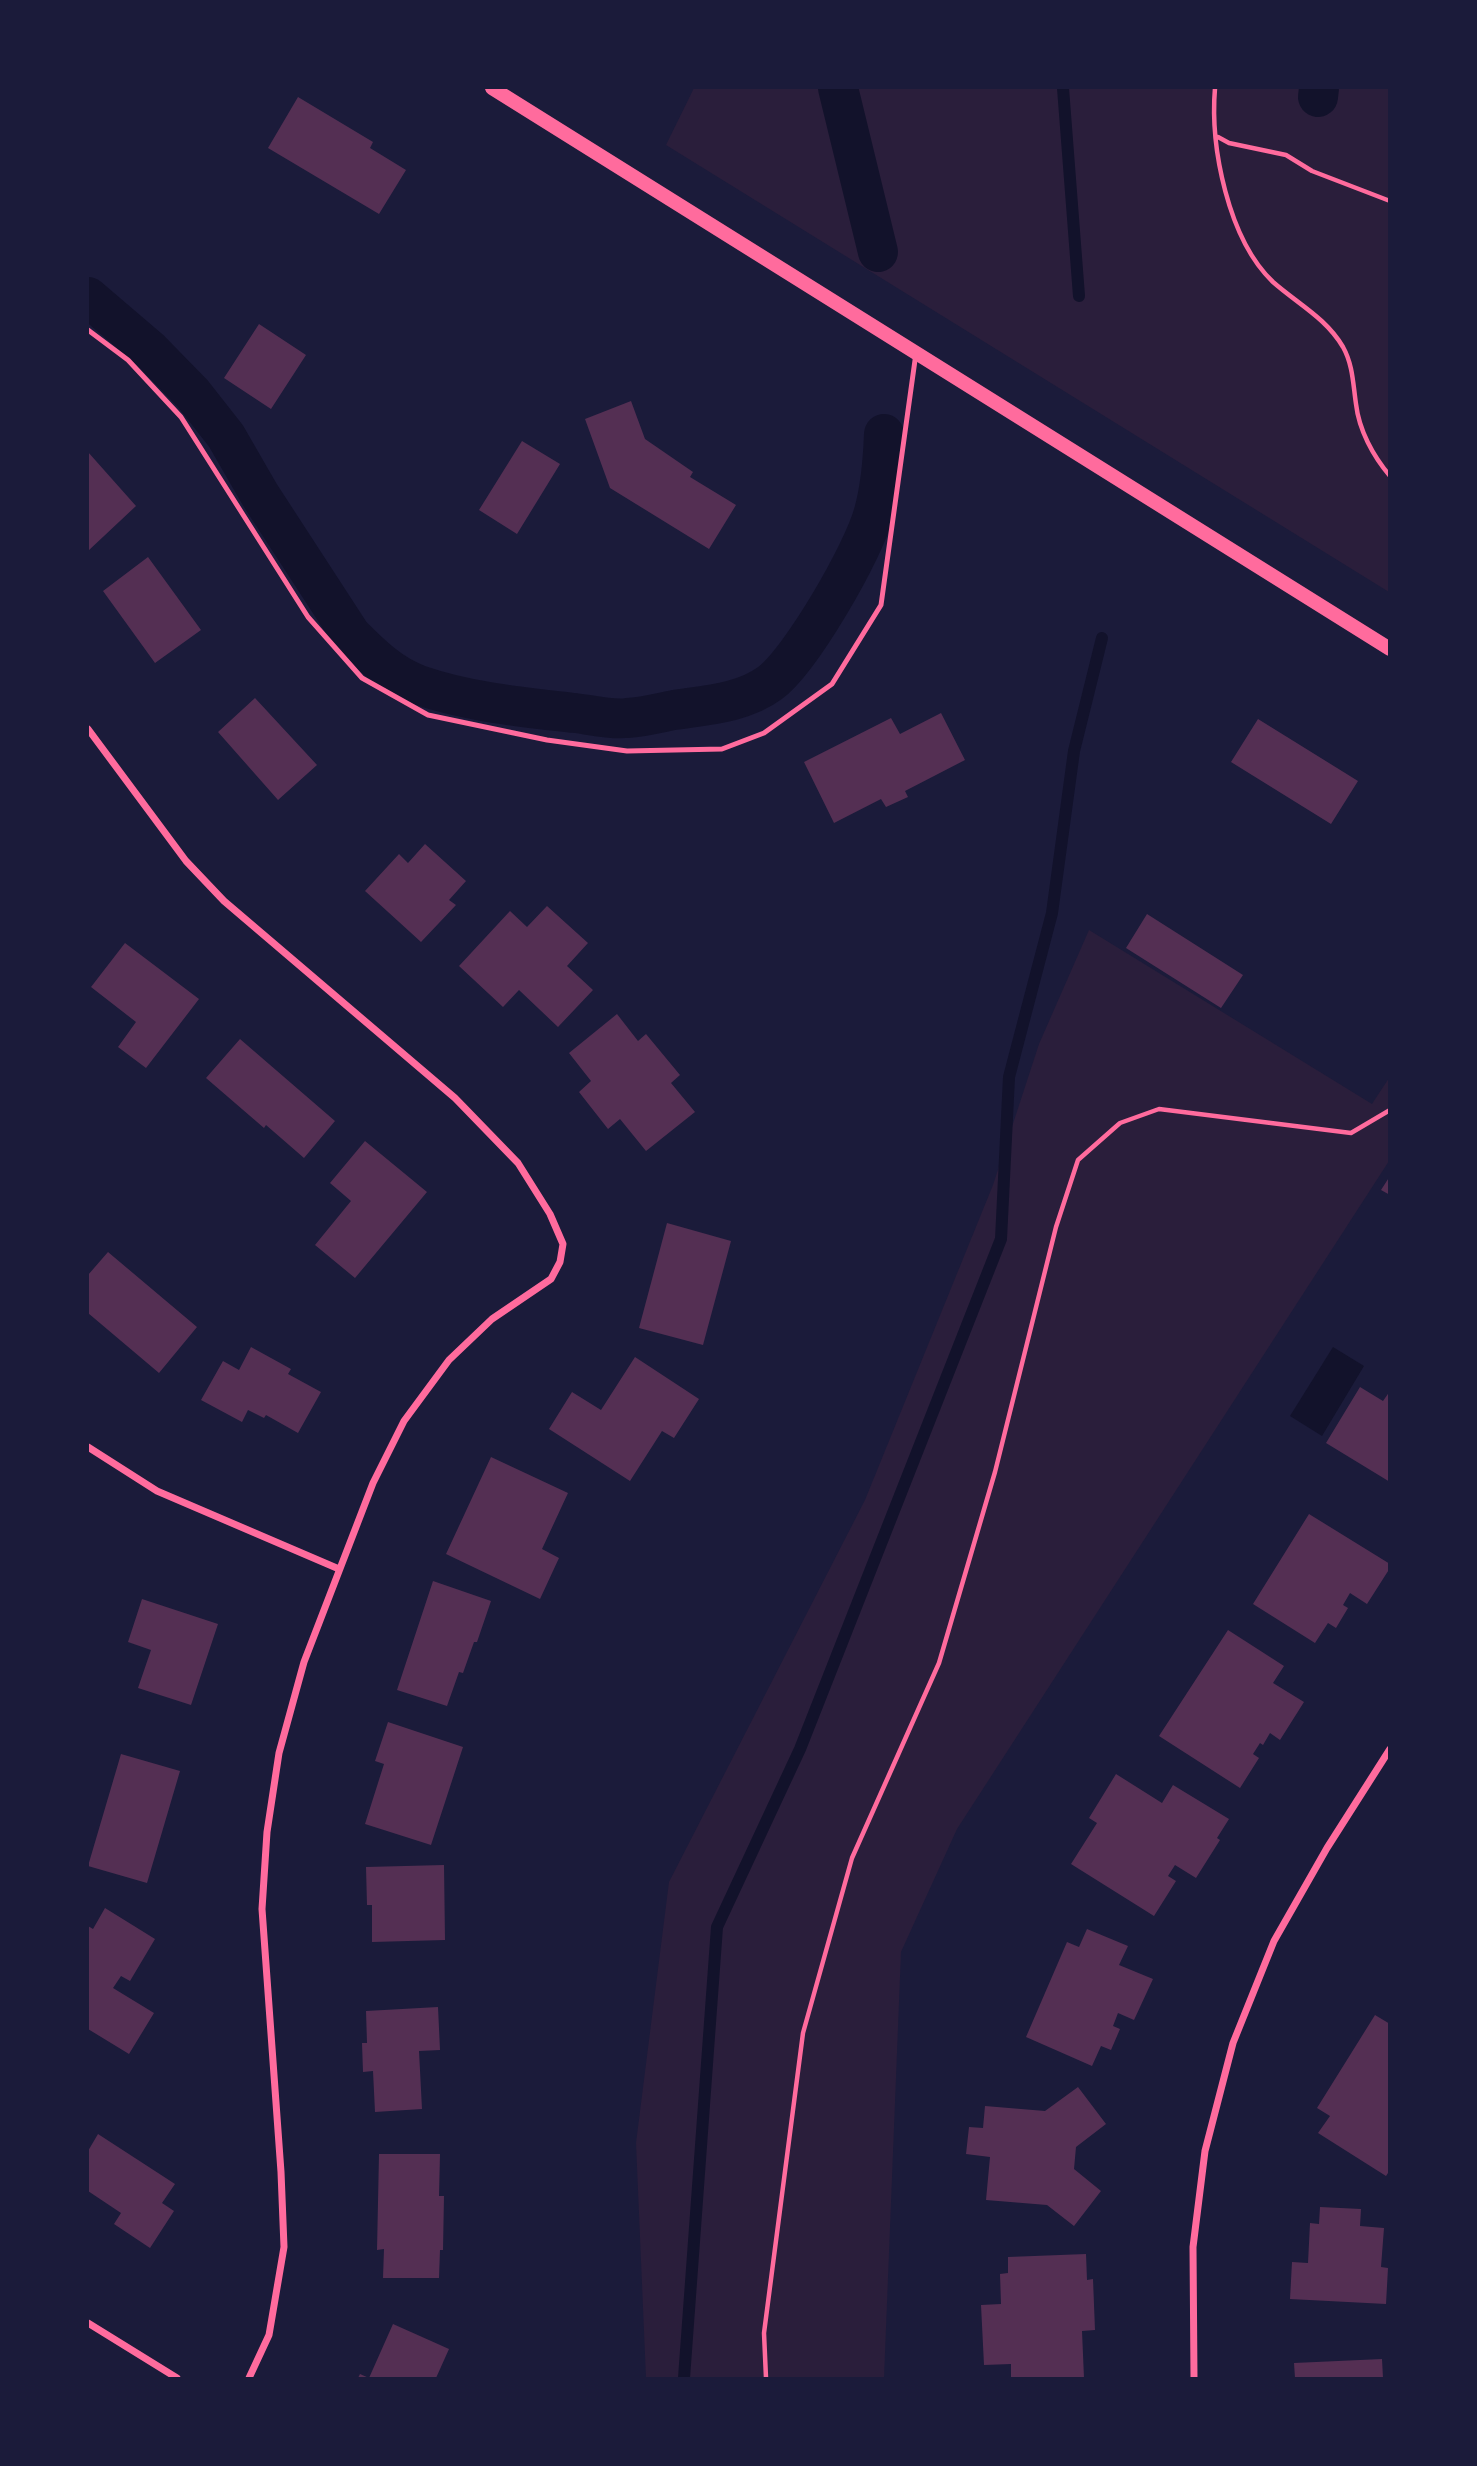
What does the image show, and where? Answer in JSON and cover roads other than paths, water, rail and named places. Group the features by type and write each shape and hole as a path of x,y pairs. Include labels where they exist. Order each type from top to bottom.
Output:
{"main road":[{"path":"492,88 1390,649"}],"street":[{"path":"88,729 186,861 224,901 455,1098 518,1163 550,1214 563,1244 560,1262 551,1279 492,1319 449,1360 404,1421 373,1483 303,1662 279,1753 267,1832 262,1909 284,2247 269,2335 249,2378"},
{"path":"88,1447 157,1491 339,1569"},
{"path":"1195,2378 1193,2247 1205,2151 1233,2043 1274,1941 1327,1848 1390,1749"},
{"path":"88,2323 177,2378"}],"lane":[{"path":"88,330 128,360 181,417 308,617 362,678 428,715 547,740 626,751 722,748 764,733 832,684 881,605 916,353"}],"waterway":[{"path":"838,88 878,252"},
{"path":"1063,88 1079,296"},
{"path":"1318,97 1319,88"},
{"path":"88,297 150,350 193,394 226,436 260,495 351,635 399,676 438,691 476,700 621,718 724,702 748,695 770,683 783,671 814,629 858,552 876,503 884,434"},
{"path":"684,2378 717,1927 800,1749 1001,1239 1009,1077 1052,913 1074,751 1102,638"}]}
